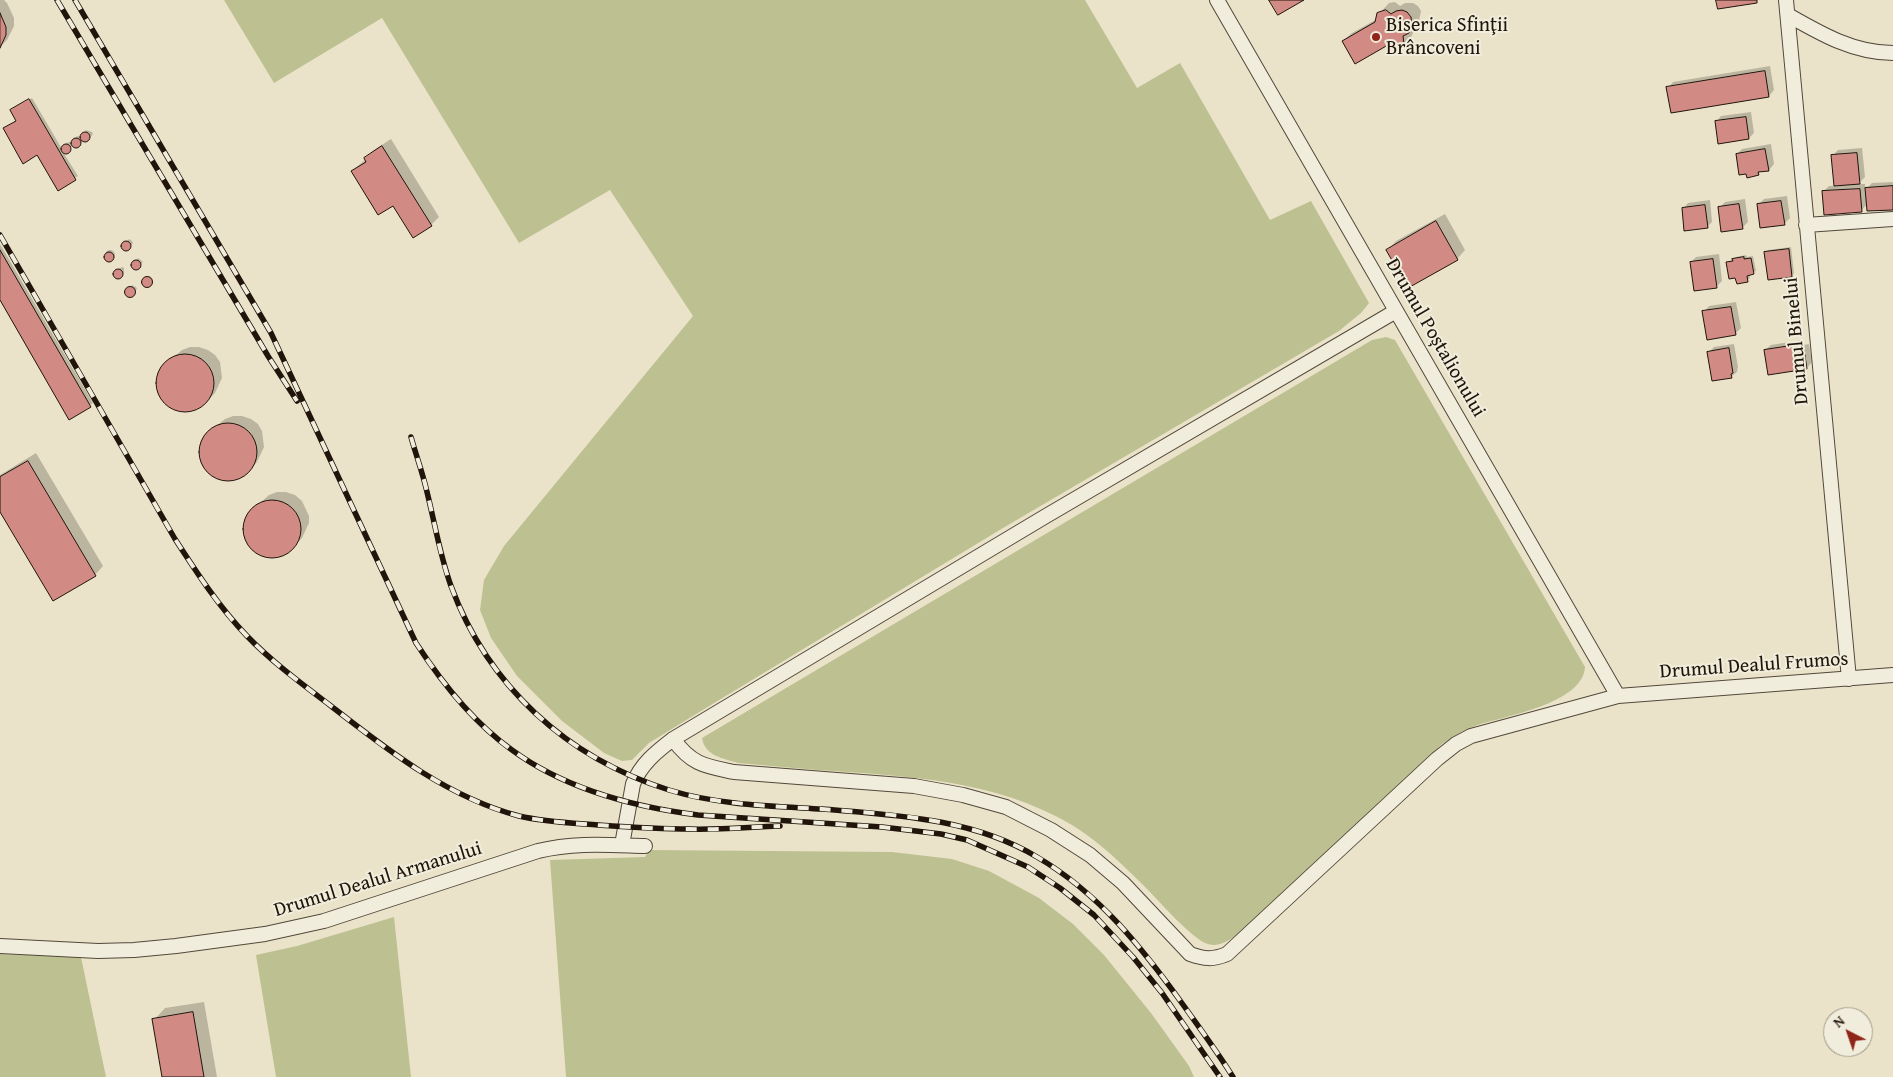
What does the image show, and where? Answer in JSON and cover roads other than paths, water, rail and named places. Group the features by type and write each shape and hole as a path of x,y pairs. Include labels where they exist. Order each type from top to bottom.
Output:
{"street":[{"name":"Drumul Poștalionului","path":"1217,0 1618,696"},
{"name":"Drumul Binelui","path":"1786,0 1849,679"},
{"path":"1788,15 1823,35 1861,50 1893,53"},
{"path":"1806,225 1893,219"},
{"path":"622,845 633,784 639,771 673,740 1046,516 1396,311"},
{"name":"Drumul Dealul Frumos","path":"673,740 692,760 709,767 734,772 914,786 963,795 1006,807 1051,830 1090,855 1123,883 1190,954 1204,959 1216,959 1227,954 1437,758 1471,736 1618,696 1893,675"},
{"name":"Drumul Dealul Armanului","path":"0,946 98,951 134,950 265,934 324,921 538,851 574,845 645,846"}],"railway":[{"path":"57,0 268,356 297,401"},
{"path":"75,0 271,333 416,643 459,701 485,728 512,750 554,775 577,786 625,801 674,812 698,815 882,827 941,834 967,840 1028,867 1060,888 1094,915 1133,957 1162,993 1220,1077"},
{"path":"0,235 175,539 218,602 247,636 267,655 375,740 443,785 493,808 519,816 558,822 655,828 712,829 780,826"},
{"path":"411,437 447,575 467,622 486,656 509,686 536,714 565,738 597,759 632,776 688,795 725,802 877,814 932,821 960,826 1012,844 1059,871 1100,905 1136,943 1233,1077"}],"place":[{"name":"Biserica Sfinţii Brâncoveni","path":"1376,37"}]}
